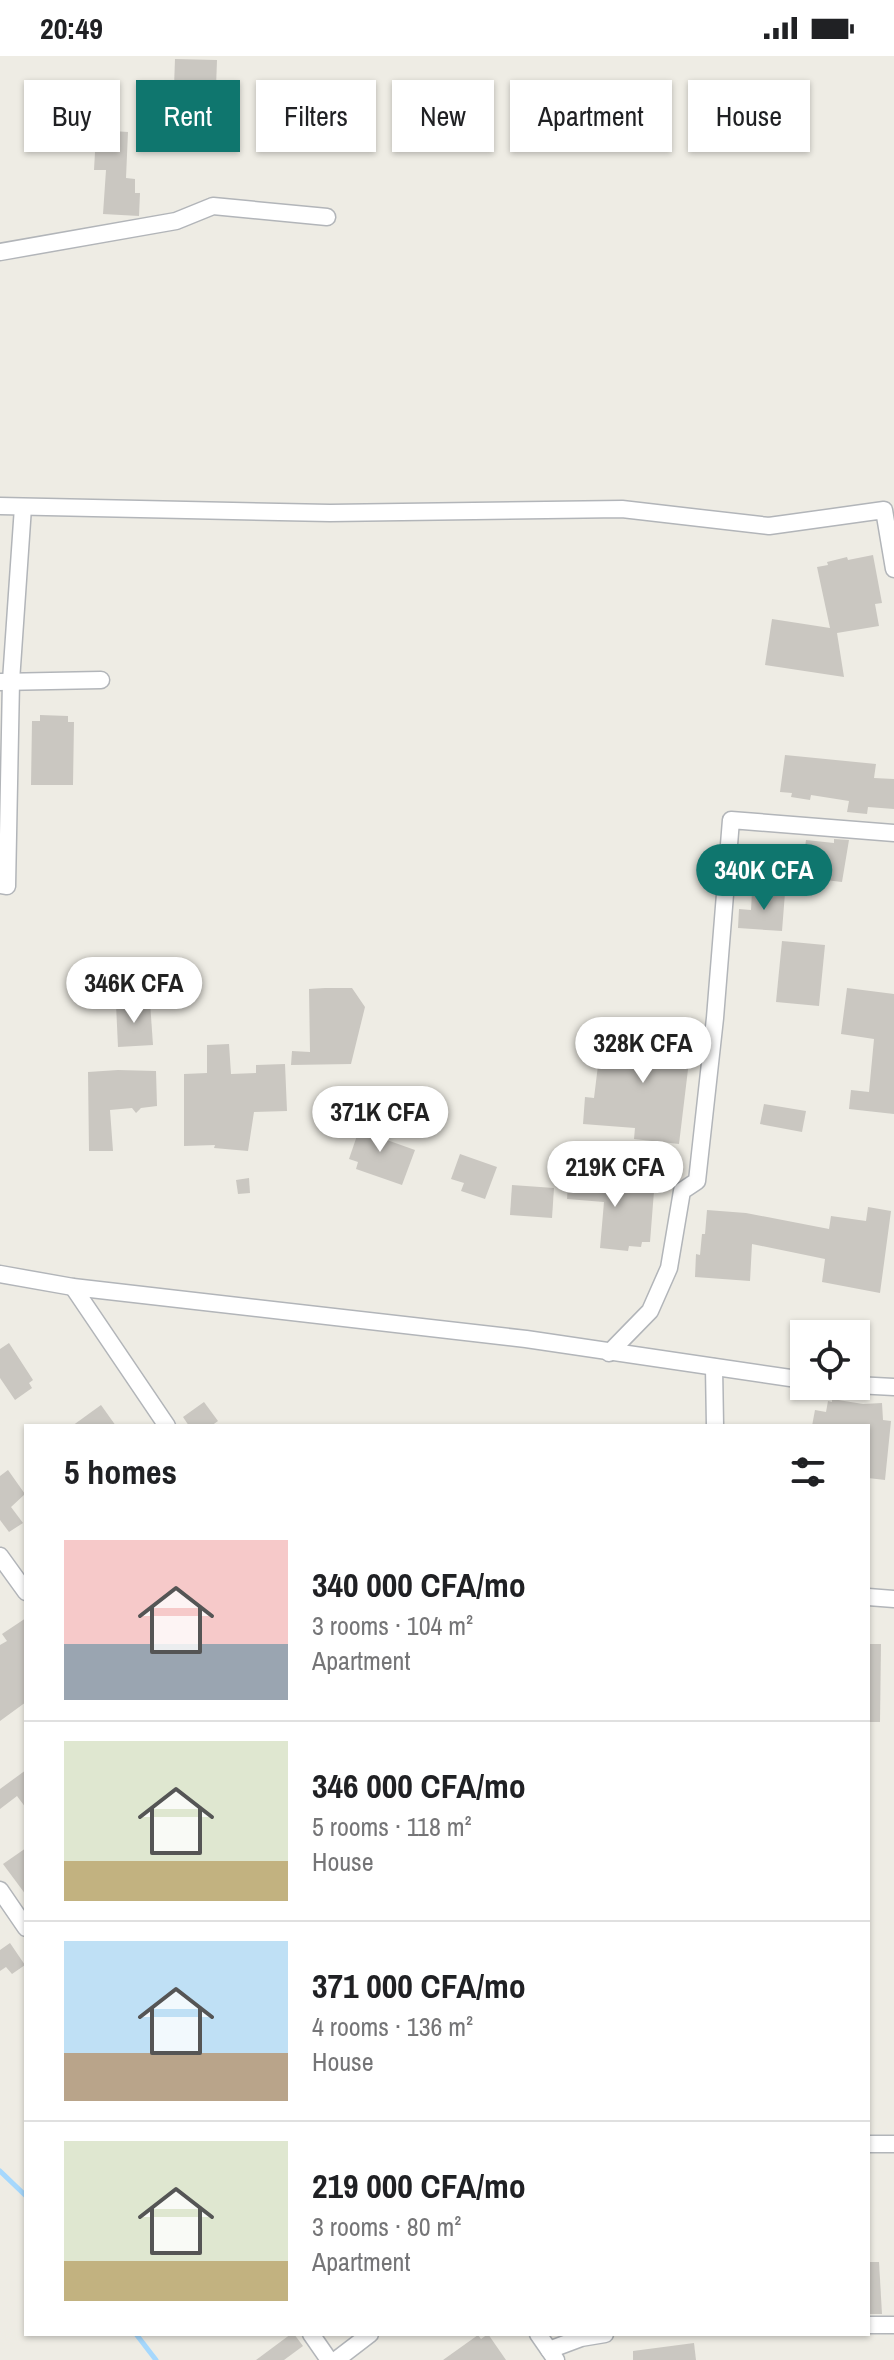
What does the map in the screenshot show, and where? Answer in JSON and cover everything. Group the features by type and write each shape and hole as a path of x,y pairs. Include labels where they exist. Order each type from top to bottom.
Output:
{"street":[{"path":"0,252 176,221 213,206 327,217"},
{"path":"0,506 330,513 622,509 769,526 884,510 894,569"},
{"path":"0,885 7,886 6,682 23,507"},
{"path":"6,682 101,680"},
{"path":"609,1353 650,1311 669,1268 682,1191 697,1181 715,1018 731,820 894,833"},
{"path":"0,1274 73,1287 526,1339 790,1378"},
{"path":"73,1287 166,1424"},
{"path":"714,1367 715,1424"},
{"path":"870,1386 894,1387"},
{"path":"0,1556 24,1589"},
{"path":"870,1597 894,1599"},
{"path":"0,1890 24,1925"},
{"path":"870,2144 894,2144"},
{"path":"870,2325 894,2325"},
{"path":"312,2336 329,2360"},
{"path":"336,2360 367,2336"},
{"path":"539,2336 553,2355 581,2338 593,2336"}],"building":[{"path":"175,59 217,60 216,80 174,80"},
{"path":"120,131 128,132 126,178 135,179 135,193 140,193 139,216 103,214 106,170 94,170 95,152 120,152"},
{"path":"873,555 882,603 875,604 879,626 837,633 844,677 765,665 772,619 830,628 817,567 847,557 848,560"},
{"path":"40,715 68,716 68,722 74,722 73,785 31,785 32,721 40,721"},
{"path":"785,755 876,764 874,778 894,779 894,809 868,807 867,814 847,812 849,801 811,795 810,800 780,792"},
{"path":"834,839 849,840 842,882 792,876 796,846 805,847 806,840 834,843"},
{"path":"752,891 785,893 782,931 738,928 739,909 751,910"},
{"path":"782,941 825,945 819,1006 776,1002"},
{"path":"352,988 365,1007 351,1064 291,1065 292,1051 310,1052 309,989"},
{"path":"847,988 894,994 894,1114 849,1109 851,1090 869,1092 874,1039 841,1034"},
{"path":"150,1002 153,1045 118,1047 116,1004"},
{"path":"648,1022 693,1028 679,1144 634,1139 635,1128 583,1124 585,1097 594,1098 601,1041 645,1046"},
{"path":"229,1044 231,1074 256,1073 256,1065 285,1064 287,1111 254,1112 248,1151 214,1148 215,1145 184,1146 184,1074 207,1073 207,1045"},
{"path":"156,1071 157,1106 141,1108 136,1113 132,1108 110,1110 113,1151 89,1151 88,1072"},
{"path":"764,1104 806,1111 802,1132 760,1124"},
{"path":"363,1118 388,1127 384,1139 415,1150 402,1185 356,1169 358,1162 349,1159"},
{"path":"460,1154 497,1167 485,1199 461,1191 464,1183 451,1179"},
{"path":"569,1168 608,1174 607,1188 654,1191 650,1242 642,1242 641,1247 629,1246 628,1251 600,1248 604,1202 567,1199"},
{"path":"249,1178 250,1193 238,1194 236,1180"},
{"path":"512,1185 554,1188 552,1218 510,1215"},
{"path":"868,1207 891,1211 880,1293 822,1282 825,1259 752,1244 750,1281 695,1277 696,1254 700,1255 707,1210 746,1213 829,1229 831,1216 866,1221"},
{"path":"9,1343 33,1380 29,1383 32,1388 15,1400 0,1378 0,1349"},
{"path":"828,1401 882,1403 883,1420 891,1421 885,1480 870,1478 870,1424 812,1424 815,1410 826,1412"},
{"path":"204,1402 218,1421 214,1424 188,1424 183,1417"},
{"path":"101,1405 115,1424 75,1424"},
{"path":"8,1470 24,1493 11,1507 23,1523 9,1532 0,1520 0,1476"},
{"path":"24,1619 24,1703 0,1721 0,1645 7,1641 2,1634"},
{"path":"870,1644 881,1644 880,1722 870,1722"},
{"path":"24,1771 24,1805 17,1796 0,1809 0,1789"},
{"path":"24,1849 24,1892 3,1864"},
{"path":"10,1943 24,1966 12,1974 6,1967 0,1971 0,1950"},
{"path":"870,2262 879,2262 882,2314 870,2314"},
{"path":"288,2336 296,2336 303,2346 284,2360 256,2360"},
{"path":"477,2336 481,2339 489,2336 506,2360 443,2360"},
{"path":"694,2343 696,2360 633,2360 633,2351"}],"waterway":[{"path":"0,2171 24,2194"},
{"path":"138,2336 156,2360"}]}
